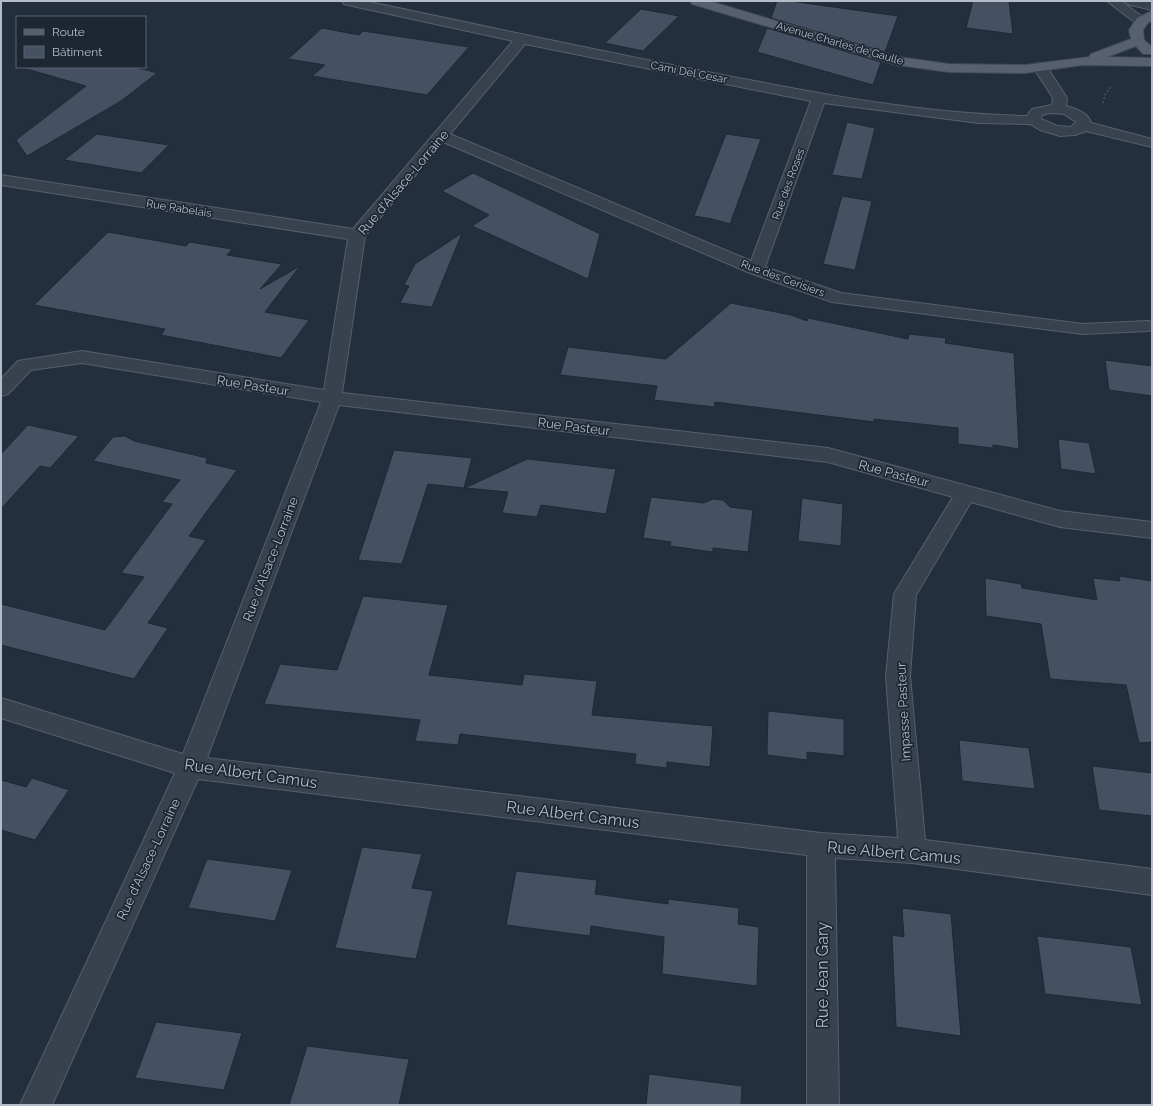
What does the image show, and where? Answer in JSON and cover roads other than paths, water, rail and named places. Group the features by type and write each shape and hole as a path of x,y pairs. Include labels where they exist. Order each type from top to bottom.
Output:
{"main road":[{"name":"Avenue Charles de Gaulle","path":"696,1 897,61 950,68 1025,69 1084,61 1152,62"},
{"path":"1147,18 1136,30 1138,41 1152,54"},
{"name":"Avenue Charles de Gaulle","path":"1084,61 1138,41"}],"street":[{"name":"Cami Del Cesar","path":"348,1 522,39 819,98 978,119 1034,120"},
{"path":"1114,1 1147,18"},
{"path":"1131,1 1152,6"},
{"name":"Rue d'Alsace-Lorraine","path":"36,1105 191,767 332,398 357,235 522,39"},
{"path":"1040,67 1060,98 1059,109"},
{"name":"Rue des Roses","path":"756,269 819,98"},
{"path":"1082,122 1078,130 1069,132 1058,131 1048,129 1039,124 1034,120 1034,116 1037,112 1043,110 1059,109 1075,114 1082,122 1152,143"},
{"name":"Rue des Cerisiers","path":"441,136 756,269 838,298 1083,329 1148,326"},
{"name":"Rue Rabelais","path":"1,180 357,235"},
{"name":"Rue Pasteur","path":"1,390 25,365 82,357 332,398 828,455 1060,519 1152,530"},
{"name":"Impasse Pasteur","path":"912,851 898,676 905,594 966,493"},
{"name":"Rue Albert Camus","path":"1,708 191,767 821,845 912,851 1152,882"},
{"name":"Rue Jean Gary","path":"821,845 823,1105"}]}
